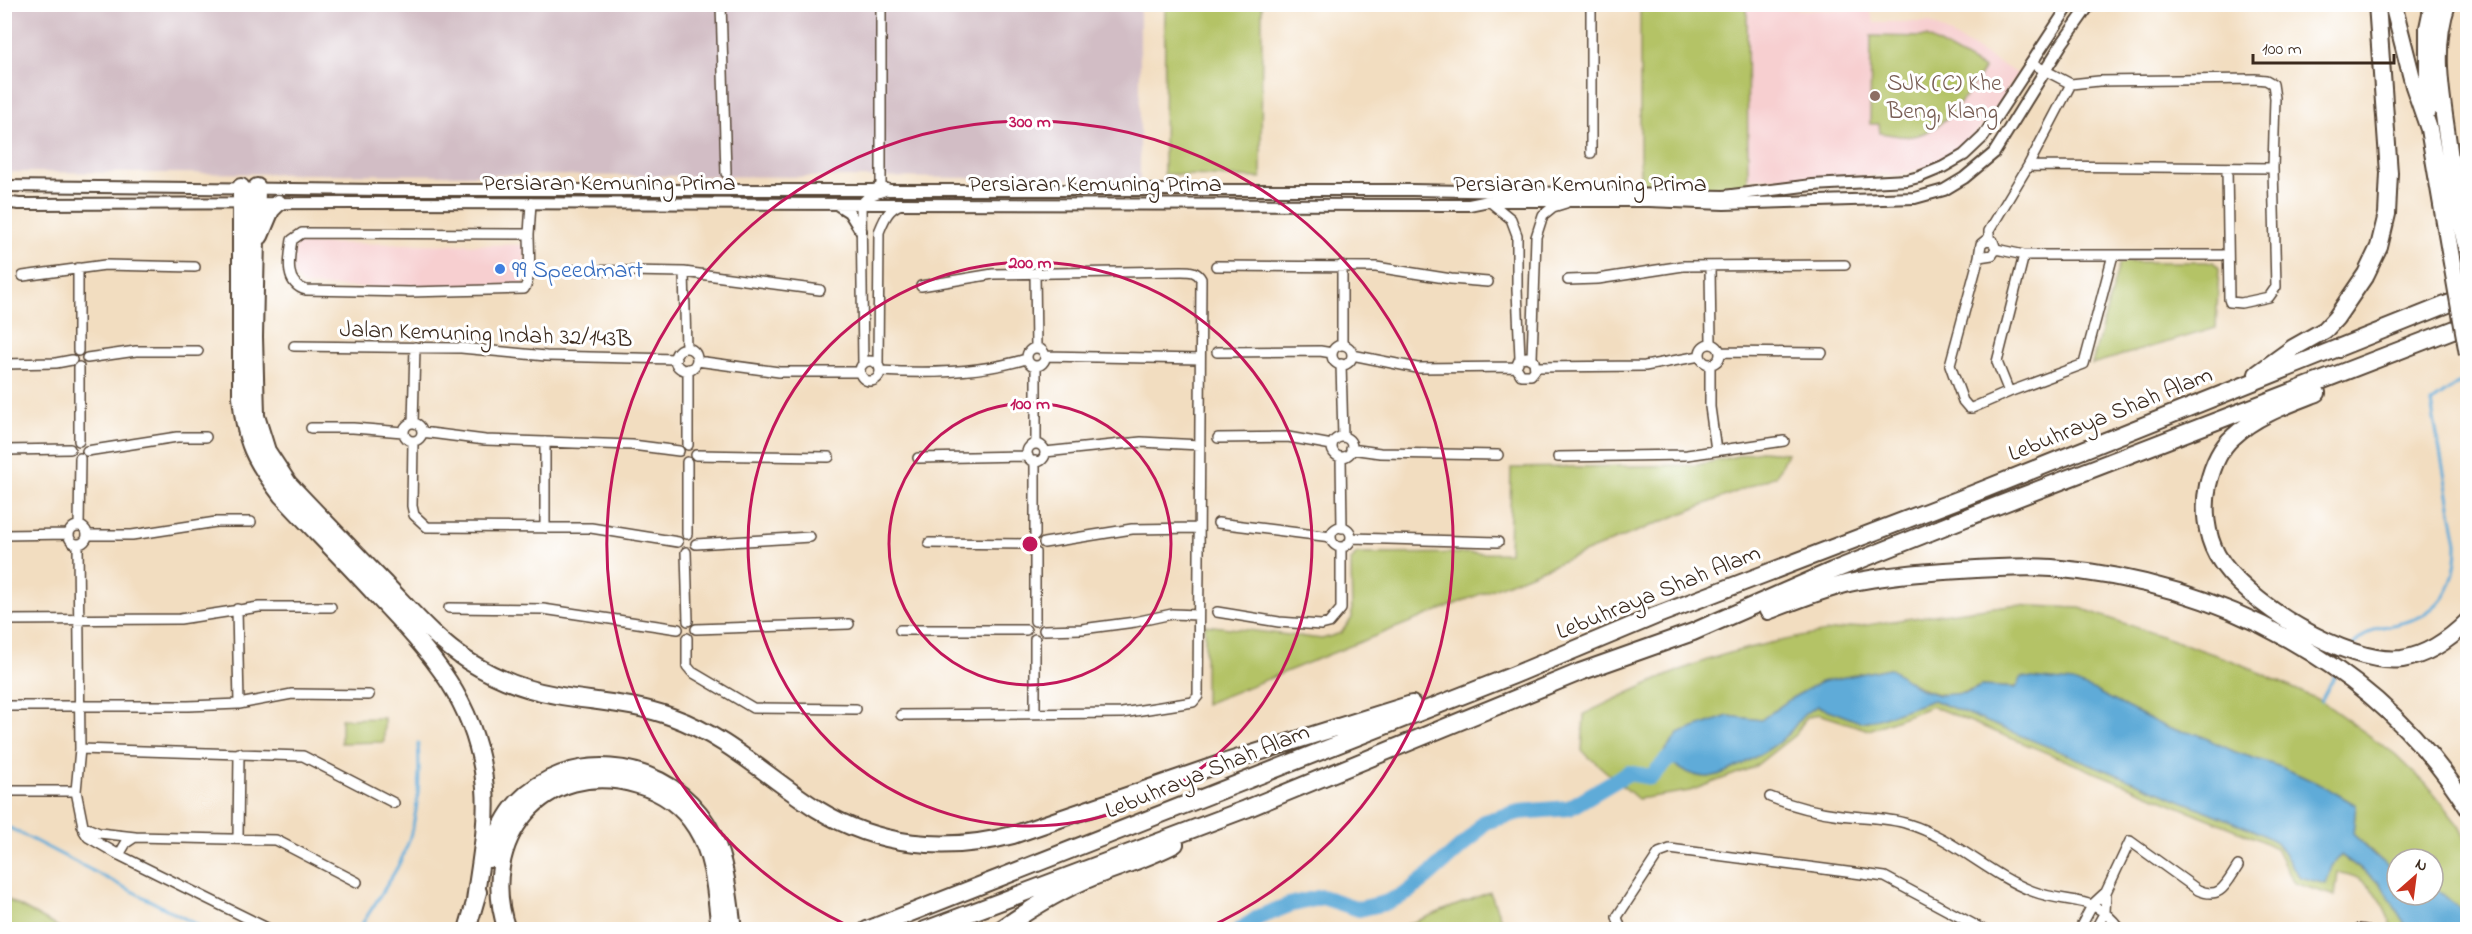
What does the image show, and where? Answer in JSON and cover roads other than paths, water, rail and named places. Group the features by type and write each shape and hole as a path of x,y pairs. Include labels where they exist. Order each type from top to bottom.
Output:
{"highway":[{"path":"2236,388 2293,348 2325,330 2352,298 2379,247 2387,214 2389,173 2377,4"},
{"path":"2393,4 2429,129"},
{"path":"2433,4 2428,28 2426,59 2429,129 2468,354"},
{"path":"2447,4 2439,43 2440,90 2458,211 2468,254"},
{"path":"249,195 256,244 254,337 256,405 258,428 267,451 288,483 434,635 481,668 523,687 556,695 636,706 687,723 726,743 817,809 864,831 885,838 923,845 949,846 985,842 1084,812 1230,760 1414,704 1470,683 1514,675"},
{"path":"249,195 241,396 246,435 260,469 282,496 426,647 456,692 476,740 485,788 486,831 475,901"},
{"path":"256,244 271,210 278,203"},
{"path":"2467,250 2468,230"},
{"name":"Lebuhraya Shah Alam","path":"867,930 1514,675 1654,616 1960,500 2468,296"},
{"name":"Lebuhraya Shah Alam","path":"925,930 1246,809 1580,672 1693,632 1886,549 2468,324"},
{"path":"2355,366 2318,392 2280,408 2247,426 2231,438 2211,471 2205,496 2206,522 2210,540 2229,573 2245,590 2266,606 2335,645 2366,657 2382,660 2418,655 2453,636 2468,621"},
{"path":"1693,632 1750,618 1814,593 1848,584 1910,573 1999,567 2051,568 2110,576 2183,593 2261,624 2316,654 2366,691 2430,755 2468,808"},
{"path":"467,930 496,838 518,802 555,777 569,771 596,767 625,768 657,779 685,798 700,814 713,835 721,884 733,930"},
{"path":"507,930 500,901 500,874 506,848 525,812 543,796 580,781 607,779 624,780 655,791 674,803 691,821 703,841 721,884 720,930"},
{"path":"1000,930 1057,894 1092,877 1149,857 1246,809"}],"street":[{"path":"721,4 726,173"},
{"path":"881,4 885,188 869,196 861,204 861,368 864,380 870,382 876,380 879,368 879,232 888,213 894,207 900,204 917,204"},
{"path":"1591,4 1591,153"},
{"name":"Persiaran Kemuning Prima","path":"4,202 19,204 383,190 874,190 885,188 1412,190 1724,196 1796,187 1907,180 1943,167 1964,155 1983,137 2070,4"},
{"name":"Persiaran Kemuning Prima","path":"4,186 249,195 278,203 1469,205 1489,201 1724,204 1915,198 1944,189 1964,178 1994,153 2090,4"},
{"path":"2031,63 2072,84 2099,81 2266,80 2275,88 2273,168 2276,276 2274,292 2263,299 2241,303 2230,302 2227,255 2227,168"},
{"path":"1989,240 1989,231 2028,166 2072,84"},
{"path":"2028,166 2273,168"},
{"path":"1796,187 1797,201"},
{"path":"1489,201 1511,219 1517,235 1518,363 1521,375 1528,377 1534,373 1536,237 1543,215 1553,207 1576,201"},
{"path":"529,234 302,233 292,240 290,276 294,285 300,289 333,292 524,289 528,278 531,203"},
{"path":"827,204 843,206 861,231"},
{"path":"1979,257 1992,255 1996,249 1995,243 1989,240"},
{"path":"1989,240 1981,244 1950,364 1963,401 1969,408 1977,407 2009,392 2081,366 2085,362 2113,255"},
{"path":"1996,249 2024,255 2227,255"},
{"path":"2009,392 1998,370 1997,362 2024,255"},
{"path":"23,276 105,265 195,267"},
{"path":"1342,265 1342,345"},
{"path":"1216,266 1342,265 1376,267 1451,279 1488,282"},
{"path":"1518,265 1535,265"},
{"path":"1568,280 1598,279 1683,266 1845,265"},
{"path":"1710,266 1711,344 1720,352 1822,353"},
{"path":"78,268 78,351"},
{"path":"572,270 684,272 820,290"},
{"path":"684,272 686,348"},
{"path":"901,715 1122,712 1196,700 1201,279 1196,273 993,273 921,286"},
{"path":"1035,273 1036,348"},
{"path":"1710,365 1702,361 1700,356 1702,347 1711,344"},
{"path":"1342,345 1348,347 1352,356 1349,361 1341,364 1335,362 1332,353 1334,348 1342,345"},
{"name":"Jalan Kemuning Indah 32/143B","path":"294,346 461,348 546,356 676,359"},
{"path":"413,423 415,347"},
{"path":"686,348 695,352 697,361 688,369 680,367 676,359 679,351 686,348"},
{"path":"1036,348 1041,349 1045,356 1044,362 1036,366 1030,364 1026,359 1028,351 1036,348"},
{"path":"4,364 86,364 87,358 84,353 78,351"},
{"path":"78,351 73,354 79,441"},
{"path":"87,358 136,351 198,351"},
{"path":"1217,352 1320,351 1332,353"},
{"path":"1710,365 1718,361 1720,352"},
{"path":"1045,356 1200,359"},
{"path":"1352,356 1417,368 1518,363 1527,357 1534,363 1645,366 1700,356"},
{"path":"697,361 778,372 861,368 872,361 879,368 912,373 1010,364 1026,359"},
{"path":"1341,364 1343,437"},
{"path":"1710,365 1710,407 1716,450"},
{"path":"1036,366 1036,444"},
{"path":"688,369 688,444"},
{"path":"413,423 421,427 422,432 418,440 413,441 407,439 404,432 405,426 413,423"},
{"path":"311,428 353,428 404,432"},
{"path":"422,432 485,440 632,445 679,451"},
{"path":"70,449 74,457 177,437 206,437"},
{"path":"1218,438 1288,437 1332,445"},
{"path":"1341,457 1334,453 1332,445 1335,440 1343,437"},
{"path":"1341,457 1349,454 1351,449 1349,441 1343,437"},
{"path":"70,449 72,444 79,441 85,443 79,526"},
{"path":"413,441 412,506 414,515 427,527 591,528 678,542"},
{"path":"1558,457 1658,458 1784,441"},
{"path":"544,528 545,442"},
{"path":"1045,452 1141,442 1200,445"},
{"path":"687,462 681,458 679,451 682,446 688,444"},
{"path":"687,462 693,460 696,454 694,448 688,444"},
{"path":"1035,535 1029,447 1036,444 1041,445 1045,452"},
{"path":"4,450 70,449"},
{"path":"1351,449 1380,453 1498,454"},
{"path":"918,458 1042,459 1045,452"},
{"path":"696,454 829,457"},
{"path":"1341,457 1342,528"},
{"path":"687,462 687,534"},
{"path":"88,535 132,535 216,522 251,522"},
{"path":"1218,523 1331,537"},
{"path":"79,526 86,530 88,535 86,541 78,544 70,540 69,534 71,529 79,526"},
{"path":"1044,543 1132,529 1199,528"},
{"path":"1342,528 1349,532 1351,538 1349,544 1341,547 1335,545 1331,537 1336,529 1342,528"},
{"path":"4,535 69,534"},
{"path":"687,534 694,538 696,544 692,551 686,552 681,550 678,542 680,537 687,534"},
{"path":"1026,544 1028,538 1035,535 1042,538 1044,543"},
{"path":"696,544 810,537"},
{"path":"1351,538 1498,542"},
{"path":"929,543 1026,544"},
{"path":"1035,552 1040,550 1044,543"},
{"path":"78,544 80,749 76,791 82,826 88,837 119,855 271,930"},
{"path":"1026,544 1030,550 1035,552"},
{"path":"1217,612 1278,622 1321,625 1329,623 1341,609 1341,547"},
{"path":"686,552 688,621"},
{"path":"1035,552 1035,621"},
{"path":"4,620 180,619 237,609 331,607"},
{"path":"449,608 543,609 678,629"},
{"path":"237,609 239,704"},
{"path":"1044,630 1114,625 1172,614 1198,615"},
{"path":"678,629 680,624 688,621 694,624 696,629"},
{"path":"1035,639 1028,635 1026,630 1029,623 1035,621 1042,625 1044,630"},
{"path":"696,629 849,624"},
{"path":"678,629 680,634 687,638"},
{"path":"687,638 692,636 696,629"},
{"path":"900,630 1026,630"},
{"path":"1035,639 1040,637 1044,630"},
{"path":"687,638 687,666 692,672 753,708 856,709"},
{"path":"1035,639 1035,712"},
{"path":"4,706 239,704 292,694 369,695"},
{"path":"80,749 303,756 394,802"},
{"path":"238,838 239,753"},
{"path":"4,791 76,791"},
{"path":"1770,797 1817,812 1906,823 1942,838 1990,870 2034,892 2093,904 2105,912 2121,930"},
{"path":"82,826 99,833 135,837 276,840 357,882"},
{"path":"119,855 126,843 135,837"},
{"path":"2079,930 2093,904 2106,892 2130,841 2208,895 2223,889 2238,867"},
{"path":"1621,930 1617,917 1659,853 1664,849 1885,877 1984,930"},
{"path":"2095,930 2105,912 2106,892"},
{"path":"2358,929 2366,930"}],"water":[{"path":"1889,668 1922,690 1939,695 1967,693 1981,686 2016,688 2022,677 2073,682 2169,729 2197,734 2235,752 2284,768 2325,787 2356,805 2353,834 2385,864 2385,891 2381,884 2341,855 2332,866 2326,884 2300,877 2276,842 2254,830 1933,700 1878,719 1860,722 1818,706 1802,716 1785,737 1770,748 1735,768 1714,776 1688,773 1677,767 1663,754 1678,734 1728,716 1761,720 1792,698 1821,682"},
{"path":"2445,896 2467,915 2467,929 2411,929 2406,926 2395,907 2445,907"}],"waterway":[{"path":"2352,646 2375,629 2416,619 2428,612 2438,604 2451,584 2457,543 2431,403 2456,385 2468,381"},
{"path":"2321,701 2335,675"},
{"path":"358,930 398,866 410,837 417,806 418,743"},
{"path":"1240,930 1259,917 1289,905 1322,897 1359,909 1385,903 1407,893 1427,877 1472,837 1484,822 1519,812 1569,808 1628,773 1651,777 1668,759 1689,753"},
{"path":"4,825 207,930"}],"place":[{"name":"SJK (C) Khe Beng, Klang","path":"1875,96"},
{"name":"99 Speedmart","path":"500,269"}]}
